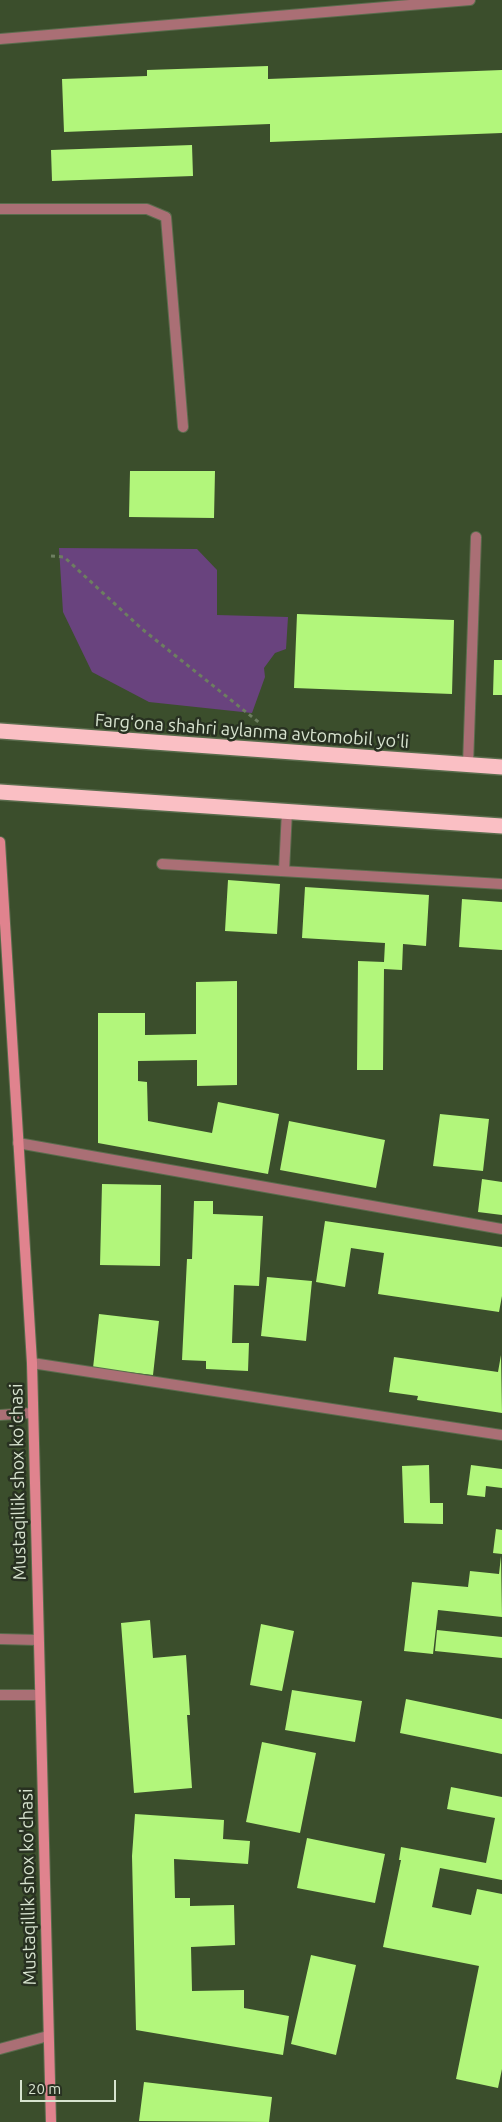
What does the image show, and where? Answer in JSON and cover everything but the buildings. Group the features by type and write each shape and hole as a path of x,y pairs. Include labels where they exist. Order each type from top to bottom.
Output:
{"highway":[{"name":"Fargʻona shahri aylanma avtomobil yoʻli","path":"0,731 502,767"},
{"path":"0,792 502,826"}],"main road":[{"name":"Mustaqillik shox ko'chasi","path":"0,842 32,1363 51,2122"}],"lane":[{"path":"0,40 470,0"},
{"path":"0,209 147,209 166,218 183,427"},
{"path":"468,765 476,537"},
{"path":"284,871 287,811"},
{"path":"162,864 502,884"},
{"path":"18,1143 502,1229"},
{"path":"32,1363 502,1435"},
{"path":"0,1415 32,1413"},
{"path":"0,1639 38,1640"},
{"path":"0,1695 40,1694"},
{"path":"0,2049 48,2036"}],"path":[{"path":"51,556 64,557 142,629 264,726"}],"shaded area":[{"path":"59,548 197,549 217,570 217,615 288,617 286,649 275,653 264,668 265,677 252,713 149,702 92,672 63,612"}]}
